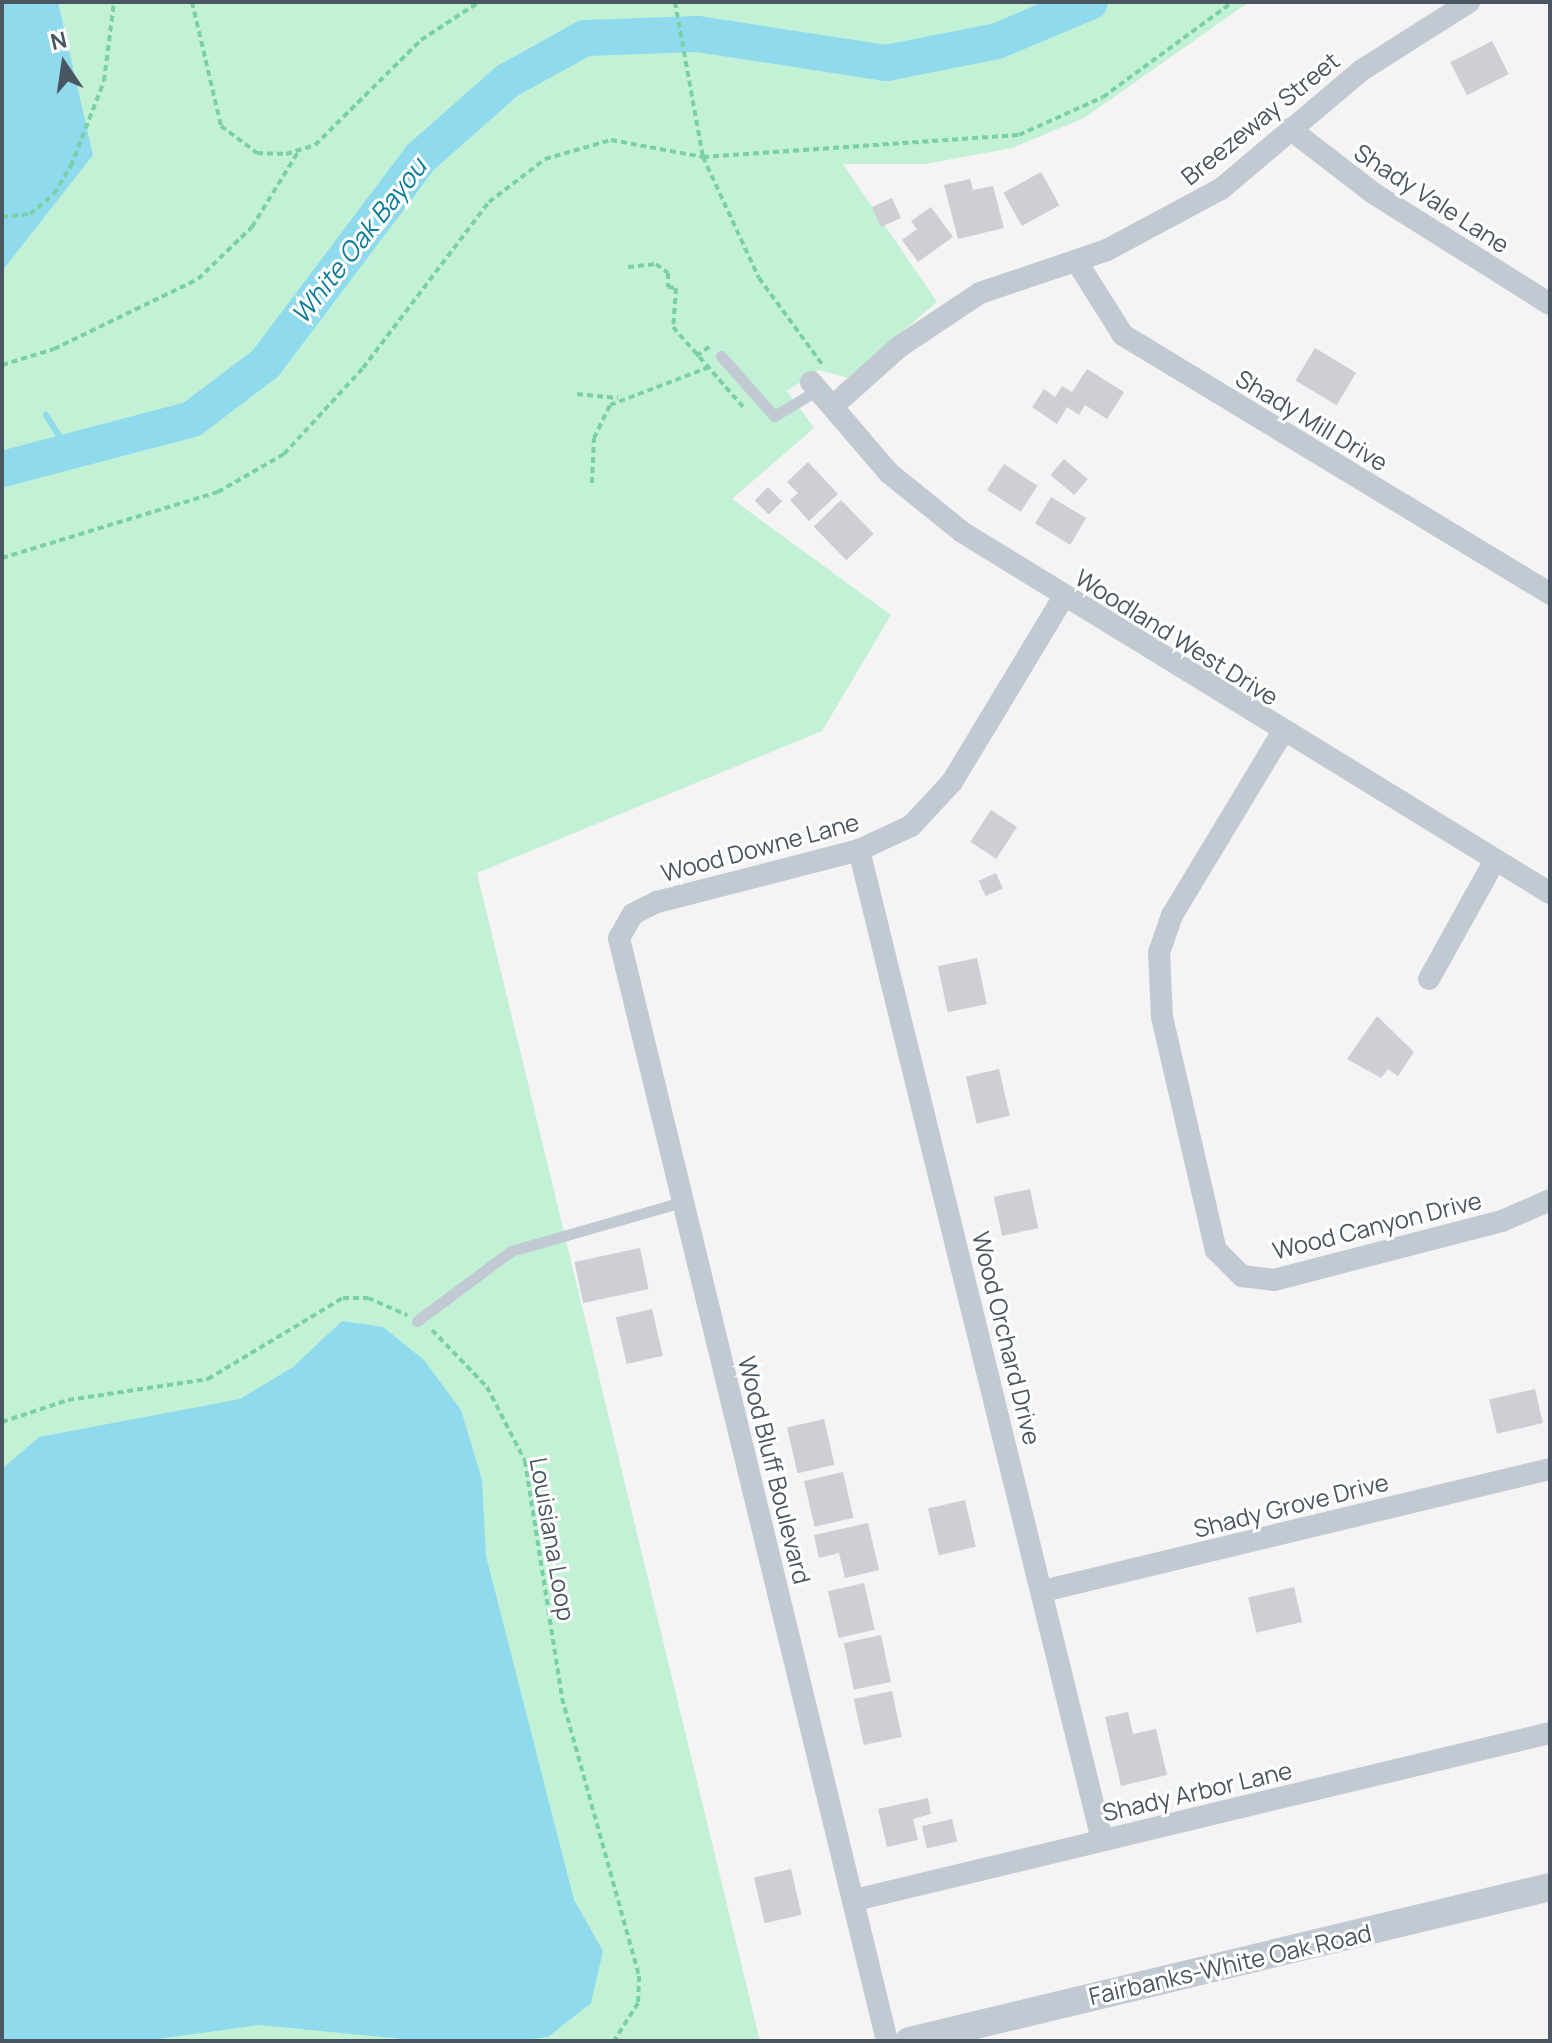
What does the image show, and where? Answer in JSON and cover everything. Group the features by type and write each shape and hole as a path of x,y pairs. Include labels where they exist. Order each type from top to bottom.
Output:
{"street":[{"name":"Breezeway Street","path":"821,393 899,347 971,298 1077,262 1221,189 1290,129 1399,43 1469,2"},
{"name":"Shady Vale Lane","path":"1290,129 1373,193 1550,304"},
{"name":"Shady Mill Drive","path":"1077,262 1123,335 1550,594"},
{"name":"Woodland West Drive","path":"821,393 923,502 1064,596 1282,733 1550,893"},
{"name":"Wood Downe Lane","path":"633,914 859,850 911,826 940,798 1064,596"},
{"name":"Wood Canyon Drive","path":"1282,733 1163,936 1158,993 1216,1250 1242,1276 1274,1280 1502,1221 1550,1200"},
{"name":"Wood Orchard Drive","path":"859,850 1102,1840"},
{"path":"1429,979 1495,860"},
{"name":"Wood Bluff Boulevard","path":"633,914 619,938 623,961 887,2041"},
{"name":"Shady Grove Drive","path":"1043,1591 1550,1469"},
{"name":"Shady Arbor Lane","path":"855,1900 1550,1733"},
{"name":"Fairbanks-White Oak Road","path":"909,2041 1550,1887"}],"lane":[{"path":"721,356 774,416 821,393"},
{"path":"417,1321 511,1251 682,1202"}],"path":[{"path":"2,217 30,214 54,194 71,166 104,81 114,2"},
{"path":"192,2 221,126 257,153 298,151 315,145 421,40 479,2"},
{"path":"675,2 703,157 759,278 827,371 821,393"},
{"path":"2,558 218,492 284,454 516,176 579,146 611,140 703,157 1019,135 1103,97 1233,2"},
{"path":"2,365 54,349 198,279 252,227 298,151"},
{"path":"628,267 649,262 668,273 676,293 671,322 705,369 748,412"},
{"path":"577,394 618,398 705,369 721,356 708,344 696,356"},
{"path":"592,483 596,428 618,398"},
{"name":"Louisiana Loop","path":"2,1422 68,1400 208,1379 343,1298 368,1298 417,1321 473,1368 525,1461 562,1698 639,1976 638,2003 614,2041"}],"green space":[{"path":"2,2 1249,2 1084,118 1012,148 925,164 843,164 937,302 848,378 819,370 787,391 814,428 732,499 891,615 822,731 477,873 760,2041 2,2041"}],"water":[{"path":"2,2 58,2 93,155 2,271"},
{"path":"342,1321 383,1327 424,1360 461,1410 482,1480 486,1556 574,1900 603,1951 591,2003 548,2037 513,2041 423,2041 259,2025 143,2041 2,2041 2,1469 39,1437 240,1399 293,1367"}],"building":[{"path":"1492,41 1509,74 1467,95 1450,62"},
{"path":"1041,172 1059,205 1022,226 1003,193"},
{"path":"970,179 973,190 993,186 1004,228 958,239 944,185"},
{"path":"892,198 901,218 881,227 872,207"},
{"path":"931,207 953,237 918,262 902,240 917,229 911,221"},
{"path":"1315,348 1356,373 1337,405 1295,381"},
{"path":"1087,369 1124,392 1107,419 1085,405 1079,415 1067,407 1057,424 1032,407 1044,389 1055,397 1062,386 1072,392"},
{"path":"1064,459 1088,479 1074,495 1051,475"},
{"path":"808,462 838,494 809,521 790,500 798,493 787,482"},
{"path":"1004,464 1038,486 1021,512 987,490"},
{"path":"768,487 782,501 769,515 755,500"},
{"path":"1051,497 1086,518 1070,545 1035,524"},
{"path":"841,500 874,534 846,560 814,526"},
{"path":"991,810 1017,827 996,859 970,842"},
{"path":"996,873 1003,889 986,896 979,881"},
{"path":"977,958 987,1004 948,1012 938,966"},
{"path":"1377,1016 1414,1052 1398,1076 1388,1069 1381,1078 1347,1059"},
{"path":"999,1069 1010,1116 977,1123 966,1077"},
{"path":"1030,1189 1038,1228 1002,1236 994,1197"},
{"path":"640,1248 649,1289 583,1303 574,1262"},
{"path":"652,1309 663,1356 627,1364 616,1317"},
{"path":"1535,1389 1543,1423 1497,1434 1489,1400"},
{"path":"824,1419 835,1465 798,1473 787,1428"},
{"path":"843,1472 854,1518 815,1527 804,1481"},
{"path":"965,1500 976,1547 939,1555 928,1509"},
{"path":"868,1523 879,1570 845,1578 839,1553 819,1558 814,1535"},
{"path":"864,1583 875,1630 839,1638 828,1591"},
{"path":"1294,1587 1302,1622 1256,1633 1248,1598"},
{"path":"881,1635 891,1682 854,1690 844,1643"},
{"path":"892,1691 902,1737 864,1745 854,1699"},
{"path":"1128,1712 1133,1734 1156,1729 1167,1775 1121,1786 1105,1717"},
{"path":"928,1798 931,1814 913,1819 918,1840 887,1847 878,1809"},
{"path":"952,1819 957,1841 927,1848 922,1826"},
{"path":"791,1869 802,1915 765,1923 754,1878"}],"waterway":[{"name":"White Oak Bayou","path":"2,469 192,419 265,364 420,158 507,81 585,38 698,34 886,63 997,41 1090,2"},
{"path":"46,415 69,452"}]}
